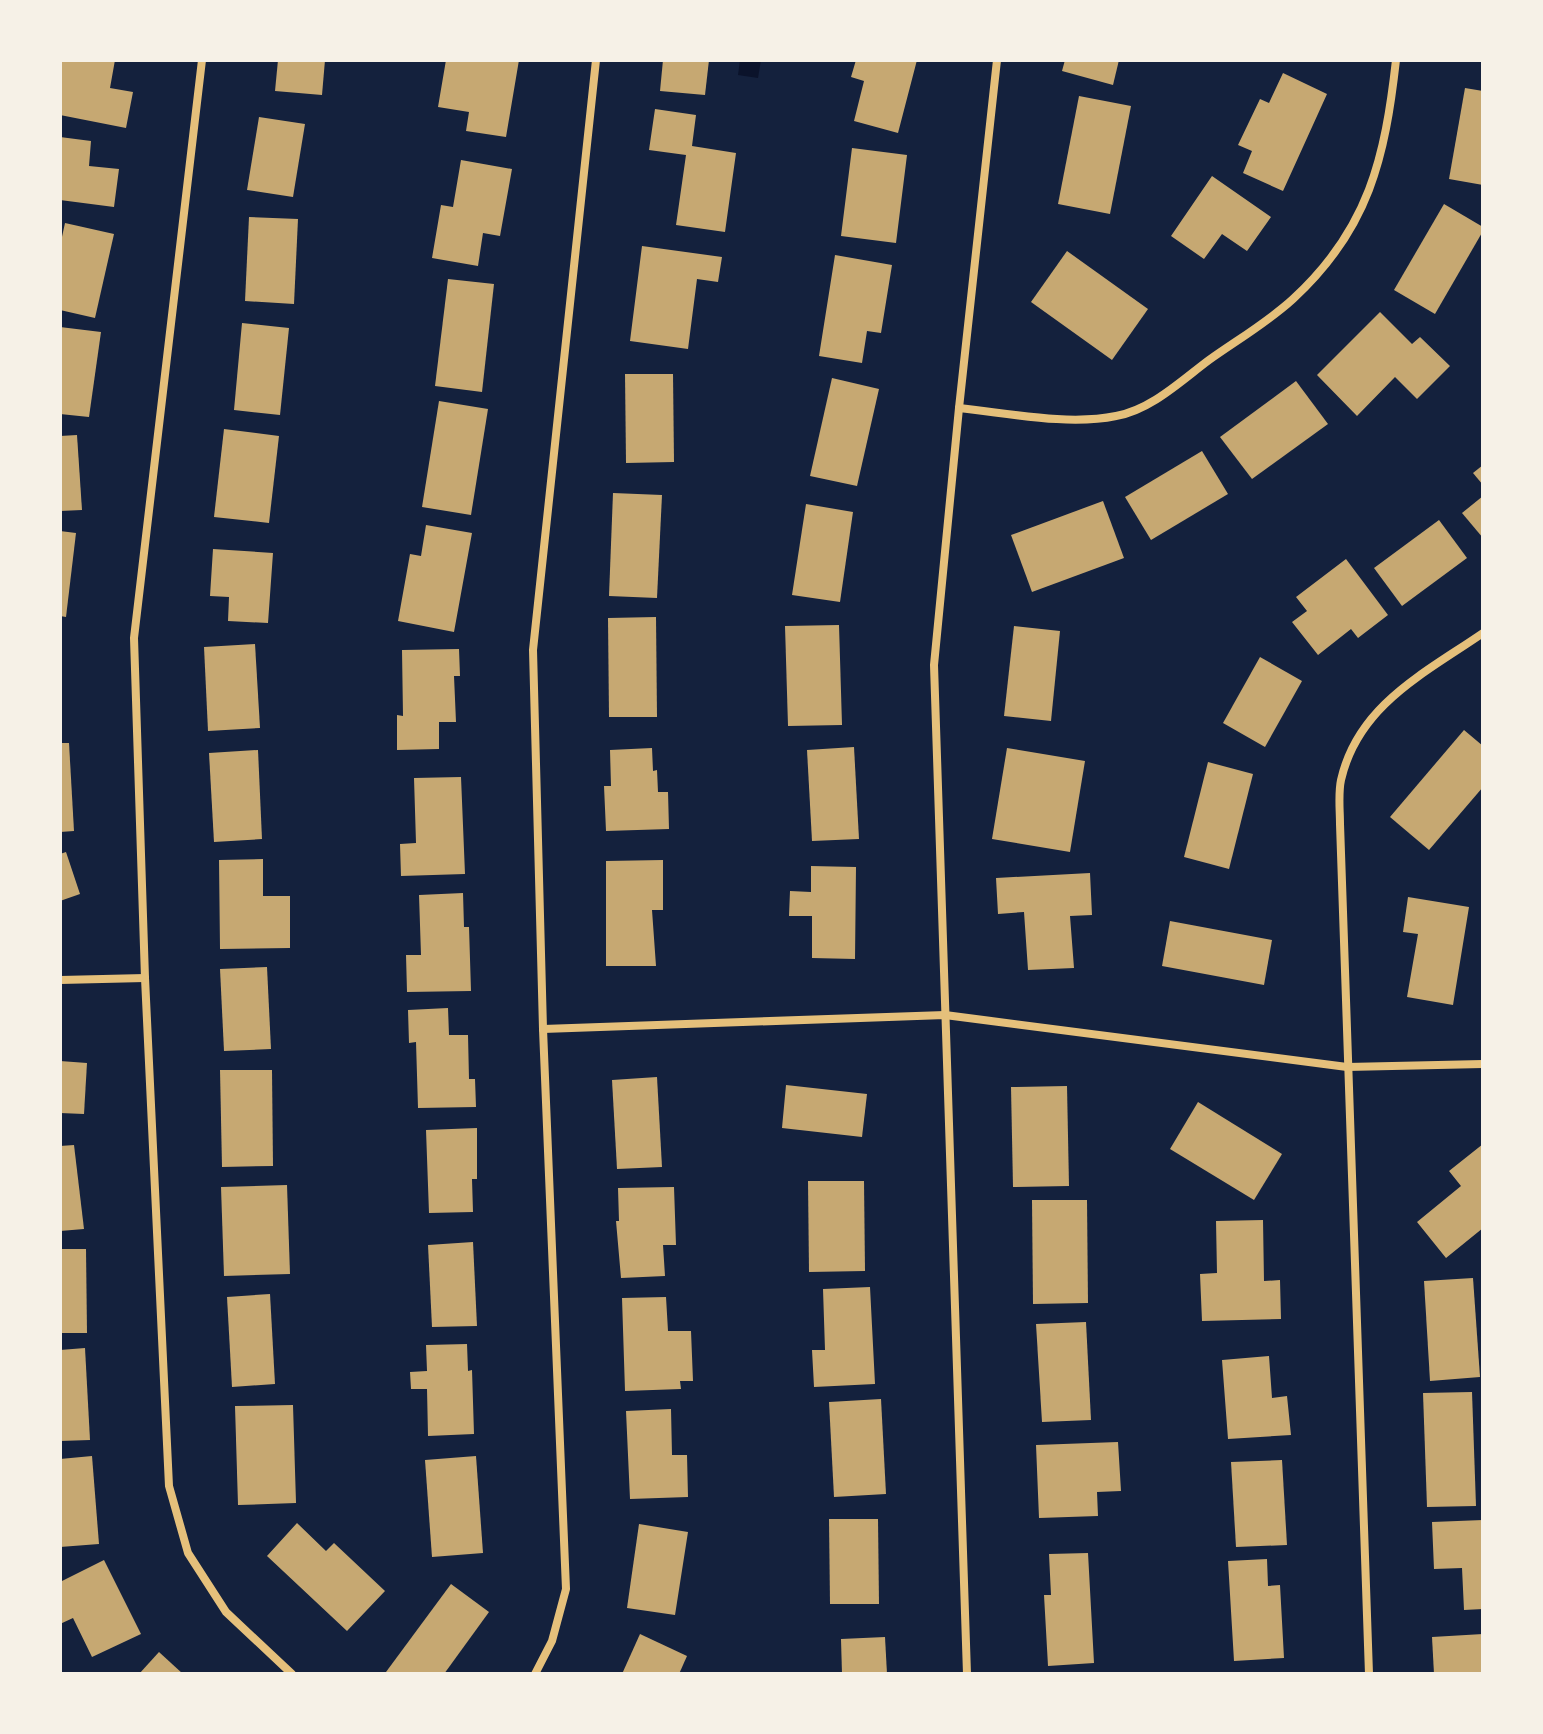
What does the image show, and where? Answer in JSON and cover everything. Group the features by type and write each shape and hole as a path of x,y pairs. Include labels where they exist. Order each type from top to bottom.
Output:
{"street":[{"path":"202,60 134,638 145,978 169,1486 188,1553 226,1612 292,1674"},
{"path":"535,1674 552,1641 566,1589 543,1029 533,650 596,60"},
{"path":"967,1674 934,665 997,60"},
{"path":"959,408 1085,420 1119,416 1153,401 1291,301 1330,262 1359,214 1376,175 1389,127 1396,60"},
{"path":"1369,1674 1347,1067 1341,783 1351,748 1370,718 1397,693 1483,633"},
{"path":"60,980 145,978"},
{"path":"543,1029 945,1015 1347,1067 1483,1064"}],"water":[{"path":"740,60 761,60 758,78 738,75"}],"building":[{"path":"60,60 115,60 110,88 133,92 126,128 60,115"},
{"path":"278,60 325,60 322,95 275,91"},
{"path":"446,60 519,60 506,137 466,131 469,112 438,107"},
{"path":"663,60 709,60 705,95 660,91"},
{"path":"856,60 917,60 898,133 854,121 864,81 851,77"},
{"path":"1065,60 1119,60 1113,85 1062,71"},
{"path":"1283,73 1327,94 1283,191 1243,173 1252,151 1238,145 1260,99 1269,103"},
{"path":"1465,88 1483,91 1483,185 1449,179"},
{"path":"1079,96 1131,106 1110,214 1058,204"},
{"path":"655,109 696,115 692,146 736,153 725,232 676,225 686,155 649,150"},
{"path":"259,117 305,124 293,197 247,190"},
{"path":"60,137 91,141 89,166 119,169 114,207 60,200"},
{"path":"852,148 907,155 896,243 841,236"},
{"path":"461,160 512,169 500,236 483,233 478,266 432,258 441,205 453,207"},
{"path":"1212,176 1271,217 1247,251 1222,234 1204,259 1171,236"},
{"path":"1444,204 1483,227 1483,231 1435,314 1394,290"},
{"path":"249,217 298,219 294,304 245,301"},
{"path":"65,223 114,234 95,318 60,310 60,246"},
{"path":"642,246 722,257 718,282 697,279 688,349 630,341"},
{"path":"1067,251 1148,309 1112,360 1031,302"},
{"path":"835,255 892,265 881,333 867,331 862,363 819,356"},
{"path":"448,279 494,284 482,392 435,386"},
{"path":"1380,312 1412,344 1420,337 1450,366 1417,399 1395,377 1357,416 1317,375"},
{"path":"242,323 289,328 280,415 234,410"},
{"path":"60,327 101,332 89,417 60,414"},
{"path":"625,374 673,374 674,462 626,463"},
{"path":"832,378 879,389 857,486 810,476"},
{"path":"1296,381 1328,424 1252,479 1220,437"},
{"path":"439,401 488,409 471,515 422,507"},
{"path":"224,429 279,436 269,523 214,517"},
{"path":"77,435 82,510 60,511 60,436"},
{"path":"1202,451 1228,494 1151,540 1125,497"},
{"path":"1483,465 1483,485 1473,473"},
{"path":"613,493 662,495 657,598 609,596"},
{"path":"1483,496 1483,538 1462,513"},
{"path":"1103,501 1124,558 1032,592 1011,535"},
{"path":"806,504 853,512 840,602 792,595"},
{"path":"1439,520 1467,558 1402,606 1374,568"},
{"path":"426,525 472,533 454,632 398,621 410,554 421,556"},
{"path":"60,531 76,533 66,617 60,616"},
{"path":"213,549 273,553 268,623 228,621 229,597 210,596"},
{"path":"1346,559 1388,615 1358,638 1351,629 1318,655 1292,622 1307,611 1296,597"},
{"path":"656,617 657,717 609,717 608,618"},
{"path":"839,625 842,725 788,726 785,626"},
{"path":"1014,626 1060,631 1051,721 1004,716"},
{"path":"255,644 260,728 208,731 204,647"},
{"path":"459,649 460,676 454,676 456,722 439,722 439,749 397,750 397,715 403,716 402,650"},
{"path":"1260,657 1302,681 1265,747 1223,723"},
{"path":"1464,730 1483,746 1483,787 1429,850 1390,817"},
{"path":"60,743 69,743 74,831 60,832"},
{"path":"854,747 859,839 812,841 807,750"},
{"path":"652,748 658,792 668,792 669,829 606,831 604,786 611,786 610,750"},
{"path":"1007,748 1085,761 1070,852 992,839"},
{"path":"258,750 262,839 214,842 209,753"},
{"path":"1208,762 1253,774 1229,869 1184,857"},
{"path":"461,777 465,874 401,876 400,844 416,843 414,778"},
{"path":"66,852 80,894 60,901 60,854"},
{"path":"263,859 263,896 290,896 290,948 220,949 219,860"},
{"path":"663,860 663,910 652,910 656,966 606,966 606,861"},
{"path":"811,866 856,867 855,959 812,958 812,916 789,916 790,891 811,892"},
{"path":"1090,873 1092,915 1070,916 1074,968 1028,970 1024,912 998,914 996,878"},
{"path":"463,893 464,927 469,927 471,991 407,992 406,955 421,955 419,895"},
{"path":"1408,897 1469,907 1453,1005 1407,997 1418,934 1403,932"},
{"path":"1170,921 1272,940 1264,985 1162,966"},
{"path":"267,967 271,1049 224,1051 220,969"},
{"path":"448,1008 449,1035 468,1035 469,1079 475,1079 476,1107 418,1108 416,1042 409,1043 408,1010"},
{"path":"60,1061 87,1063 84,1114 60,1113"},
{"path":"220,1070 272,1070 273,1166 222,1167"},
{"path":"657,1077 662,1167 617,1169 612,1080"},
{"path":"786,1085 867,1094 862,1137 782,1128"},
{"path":"1067,1086 1069,1186 1013,1187 1011,1087"},
{"path":"1198,1102 1282,1154 1254,1200 1170,1149"},
{"path":"477,1128 477,1179 472,1179 473,1212 429,1213 426,1130"},
{"path":"1483,1144 1483,1228 1446,1258 1417,1222 1461,1186 1449,1171"},
{"path":"74,1145 84,1229 60,1231 60,1146"},
{"path":"808,1181 864,1181 865,1271 809,1272"},
{"path":"287,1185 290,1274 224,1276 221,1187"},
{"path":"674,1187 676,1245 663,1245 665,1276 621,1278 616,1221 619,1221 618,1188"},
{"path":"1032,1200 1087,1200 1088,1303 1033,1304"},
{"path":"1263,1220 1264,1281 1280,1280 1281,1319 1202,1321 1200,1274 1217,1273 1216,1221"},
{"path":"473,1242 477,1326 432,1327 428,1245"},
{"path":"60,1249 86,1249 87,1333 60,1333"},
{"path":"1473,1278 1480,1377 1430,1381 1424,1281"},
{"path":"870,1287 875,1384 814,1387 812,1350 825,1350 823,1289"},
{"path":"270,1294 275,1384 232,1387 227,1297"},
{"path":"666,1297 668,1331 691,1331 693,1381 680,1381 681,1389 625,1391 622,1298"},
{"path":"1086,1322 1091,1420 1042,1422 1036,1324"},
{"path":"467,1344 468,1371 472,1370 474,1434 428,1436 427,1389 411,1389 410,1372 427,1371 426,1345"},
{"path":"85,1348 90,1440 60,1441 60,1350"},
{"path":"1269,1356 1272,1398 1287,1396 1291,1435 1228,1439 1222,1360"},
{"path":"1472,1392 1476,1506 1427,1507 1423,1393"},
{"path":"881,1399 886,1494 834,1497 829,1402"},
{"path":"293,1405 296,1503 238,1505 235,1406"},
{"path":"671,1409 672,1455 687,1455 688,1497 630,1499 626,1411"},
{"path":"1118,1442 1121,1491 1097,1492 1098,1516 1039,1518 1036,1445"},
{"path":"92,1456 99,1544 60,1547 60,1459"},
{"path":"476,1456 483,1553 432,1557 425,1460"},
{"path":"1282,1460 1287,1545 1236,1547 1231,1462"},
{"path":"829,1519 878,1519 879,1604 830,1604"},
{"path":"1483,1520 1483,1609 1464,1610 1462,1568 1434,1569 1432,1522"},
{"path":"297,1523 326,1551 334,1543 385,1591 347,1631 267,1556"},
{"path":"639,1524 688,1532 675,1615 627,1608"},
{"path":"1088,1553 1094,1663 1048,1666 1044,1595 1051,1595 1049,1554"},
{"path":"1267,1559 1268,1586 1280,1585 1284,1658 1234,1661 1228,1561"},
{"path":"104,1560 141,1634 92,1657 73,1618 60,1624 60,1582"},
{"path":"451,1584 489,1612 444,1674 388,1674 386,1672"},
{"path":"640,1634 687,1656 679,1674 622,1674"},
{"path":"1483,1634 1483,1674 1434,1674 1432,1637"},
{"path":"885,1637 887,1674 842,1674 841,1639"},
{"path":"159,1652 183,1674 139,1674"}]}
